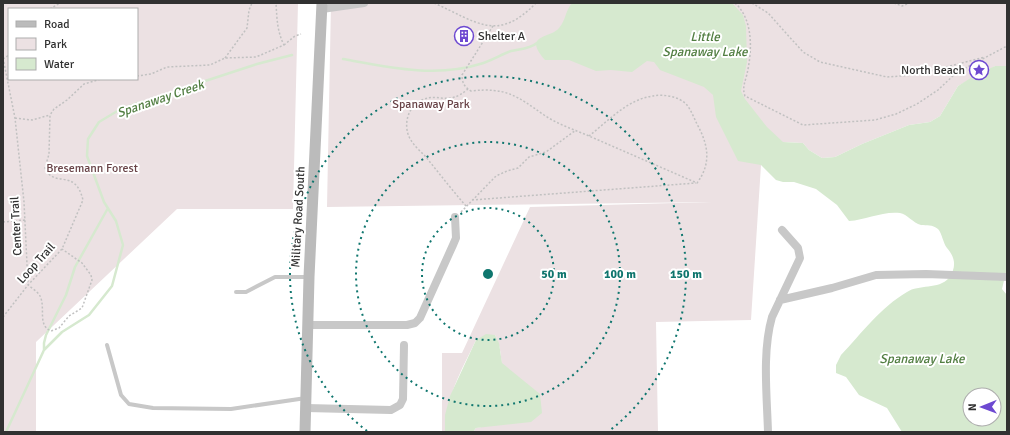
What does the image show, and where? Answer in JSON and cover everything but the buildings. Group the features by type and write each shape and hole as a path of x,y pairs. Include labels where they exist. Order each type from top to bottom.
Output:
{"main road":[{"name":"Military Road South","path":"305,432 309,278 322,6"}],"street":[{"path":"322,6 364,3"},
{"path":"308,325 407,325 419,320 456,238 455,217"},
{"path":"768,432 767,341 772,316 800,258 798,248 782,230"},
{"path":"780,300 832,288 876,275 926,274 1007,277"},
{"path":"306,403 391,410 400,405 403,398 404,345"}],"lane":[{"path":"236,292 246,292 275,277 309,278"},
{"path":"107,345 121,395 129,404 153,408 231,409 306,403"}],"path":[{"path":"225,58 246,28 249,10 252,3"},
{"path":"276,3 275,18 279,36 284,45"},
{"path":"434,3 479,23 493,26 507,25 518,20 536,3"},
{"path":"735,3 745,16 749,32 749,64 743,88 745,96 803,125 875,120 896,114 928,98 956,73 1007,46"},
{"path":"752,3 768,13 803,52 820,62 887,77 915,75 989,56"},
{"path":"894,3 902,6 910,3"},
{"path":"493,26 462,75 462,81 468,89 471,91 492,90 512,94 530,103 545,116 697,183"},
{"path":"138,76 151,74 167,67 210,65 225,58 256,57 284,45 295,36 301,34"},
{"name":"Center Trail","path":"3,58 15,118 25,220 28,285"},
{"path":"15,118 32,120 50,115 54,108 67,100 84,84 98,80"},
{"path":"466,206 411,139 407,125 410,112 420,101 434,98 450,99 460,95 468,89"},
{"path":"589,136 629,104 652,96 665,96 676,99 687,105 706,142 708,154 706,166 697,183"},
{"name":"Loop Trail","path":"3,317 28,285 62,248 83,200 78,187 74,182 52,176 45,168 49,154 50,115"},
{"path":"455,217 496,176 518,168 529,157 546,152 576,130"},
{"path":"472,200 697,183"},
{"path":"3,222 25,220"},
{"path":"28,285 40,295 43,324 46,329 51,331 64,324 69,316 80,310 85,303 90,286 91,275 75,256 62,248"}],"green space":[{"name":"Bresemann Forest","path":"3,3 298,3 293,209 177,209 36,342 36,432 3,432"},
{"name":"Spanaway Park","path":"331,3 1007,3 1007,66 995,66 958,86 940,116 930,122 909,125 862,144 835,157 822,158 809,150 803,143 783,142 761,165 751,320 656,322 658,432 473,432 476,428 498,424 502,366 499,344 495,335 476,340 455,384 448,408 445,432 442,432 442,353 462,353 530,207 712,202 327,207"}],"water":[{"name":"Spanaway Lake","path":"572,3 732,3 743,15 746,26 747,62 741,91 745,99 767,127 783,142 803,143 809,150 822,158 835,157 862,144 909,125 930,122 940,116 958,86 977,74 995,66 1007,66 1007,268 1002,289 1007,295 1007,432 902,432 887,408 859,395 846,377 836,373 836,365 841,355 889,305 907,292 917,288 934,286 945,282 952,274 954,262 952,255 946,246 941,233 936,227 918,224 900,213 880,214 849,221 837,205 816,189 794,182 783,182 776,180 761,165 738,161 716,117 713,95 704,87 660,70 654,62 647,61 632,72 611,70 596,71 569,60 545,60 536,46 537,41 559,28"},
{"path":"486,334 495,335 499,343 502,363 540,394 542,413 531,422 476,428 473,432 445,432 445,415 450,396 476,340"}],"waterway":[{"name":"Spanaway Creek","path":"343,59 412,70 446,70 480,64 511,51 528,48 537,43"},
{"name":"Spanaway Creek","path":"6,432 44,350 62,332 89,315 112,286 123,245 116,221 104,202 87,156 88,139 99,122 119,110 141,102 164,99 193,85 257,64 292,55"},
{"path":"44,350 46,335 66,295 75,267 108,208"}],"place":[{"name":"Shelter A","path":"464,36"},
{"name":"North Beach","path":"979,70"}],"water label":[{"name":"Little Spanaway Lake","path":"705,44"}]}
